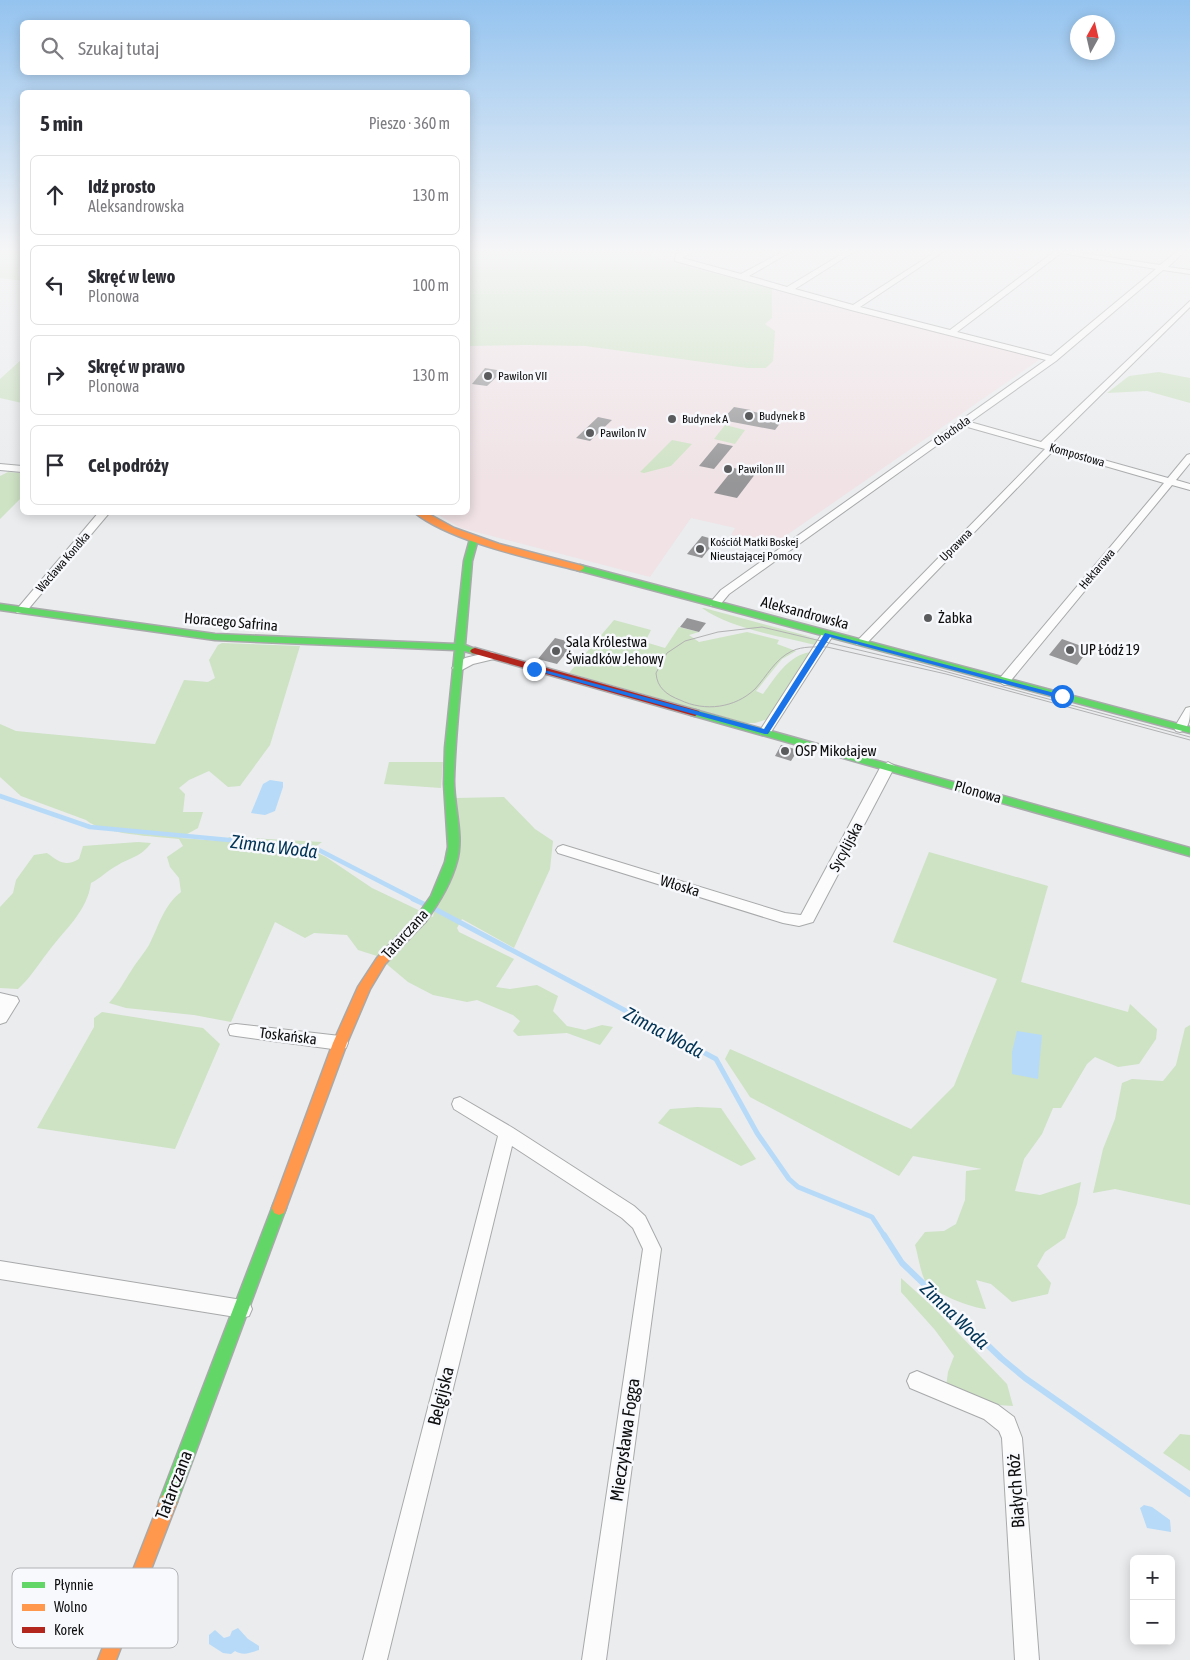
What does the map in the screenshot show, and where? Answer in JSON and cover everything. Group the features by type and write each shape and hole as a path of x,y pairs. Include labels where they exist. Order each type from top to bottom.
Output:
{"street":[{"path":"937,328 1053,359"},
{"path":"951,332 956,328"},
{"name":"Chochoła","path":"715,604 725,592 1053,359 1090,328"},
{"name":"Uprawna","path":"861,643 1048,446 1164,328"},
{"name":"Kompostowa","path":"963,423 1190,487"},
{"name":"Hektarowa","path":"1004,681 1190,457"},
{"path":"0,467 20,469"},
{"name":"Wacława Kondka","path":"21,611 102,515"},
{"name":"Aleksandrowska","path":"423,515 444,527 474,539 1185,729"},
{"name":"Tatarczana","path":"142,1568 242,1309 340,1043 364,987 372,973 425,914 436,898 451,862 454,847 449,784 468,561 474,539"},
{"name":"Horacego Safrina","path":"0,607 215,637 433,648 461,647"},
{"path":"765,732 828,634"},
{"name":"Plonowa","path":"461,647 1190,852"},
{"path":"458,668 470,661 490,656"},
{"path":"1185,729 1190,711"},
{"name":"Sycylijska","path":"798,921 808,918 888,766"},
{"name":"Włoska","path":"564,850 798,921"},
{"path":"0,999 11,1001 0,1018"},
{"name":"Toskańska","path":"236,1030 340,1043"},
{"path":"460,1104 507,1133"},
{"name":"Mieczysława Fogga","path":"507,1133 628,1212 639,1222 652,1249 594,1660"},
{"name":"Belgijska","path":"375,1660 507,1133"},
{"path":"0,1270 242,1309"},
{"name":"Białych Róż","path":"916,1382 991,1412 1006,1424 1012,1438 1027,1660"},
{"name":"Tatarczana","path":"107,1660 112,1648"}],"shaded area":[{"path":"470,328 925,328 1028,355 1039,360 771,546 731,535 735,528 691,518 650,577 461,528 438,515 470,515"}],"green space":[{"path":"470,328 771,328 775,331 773,361 766,368 747,368 585,346 470,346"},
{"path":"20,361 20,403 0,398 0,379"},
{"path":"1159,372 1190,378 1190,403 1147,391 1107,393 1129,376"},
{"path":"725,425 745,430 735,444 714,439"},
{"path":"672,440 692,444 671,466 644,473 640,472"},
{"path":"8,472 20,473 20,499 0,519 0,476"},
{"path":"702,608 819,639 801,635 818,640 815,645 757,631 727,621"},
{"path":"614,620 651,630 645,642 665,648 679,627 699,632 689,635 699,642 747,632 779,640 777,644 796,651 782,659 756,691 763,694 789,662 796,657 811,652 768,719 755,723 746,723 569,673"},
{"path":"222,643 300,646 270,745 240,786 228,787 209,771 189,780 179,788 185,794 183,812 203,812 198,828 180,838 222,841 230,837 322,842 311,850 326,857 372,888 433,917 456,798 504,797 535,829 553,841 550,869 514,948 462,919 457,928 459,932 514,959 496,987 510,989 537,985 558,996 553,1011 567,1026 585,1030 602,1025 613,1027 600,1045 567,1033 518,1036 513,1031 520,1021 513,1015 477,1000 467,1002 433,995 408,982 377,956 358,950 347,935 314,933 305,938 275,922 231,1022 194,1015 126,1008 109,1003 147,948 166,910 181,892 179,878 170,867 167,857 183,846 179,839 130,834 105,829 21,796 0,777 0,724 16,731 155,744 184,680 208,682 215,678 209,660 218,645"},
{"path":"389,762 443,762 441,788 384,784"},
{"path":"138,842 151,843 140,854 114,867 91,883 89,893 80,912 22,985 18,989 0,988 0,907 13,893 16,880 34,855 47,853 59,861 70,863 79,859 83,846"},
{"path":"929,852 1048,886 1021,982 1128,1012 1130,1004 1157,1029 1156,1039 1139,1064 1118,1067 1095,1057 1087,1064 1061,1108 1053,1108 1042,1134 1024,1159 1015,1191 1040,1195 1081,1182 1077,1204 1065,1238 1045,1252 1037,1266 1051,1283 1048,1294 1012,1302 991,1284 976,1280 986,1309 954,1300 931,1287 923,1275 915,1245 925,1232 944,1231 956,1224 965,1200 966,1171 982,1169 913,1156 899,1176 750,1097 725,1059 730,1049 911,1129 954,1086 997,979 893,942"},
{"path":"102,1012 203,1028 220,1044 175,1149 37,1128 94,1027 94,1018"},
{"path":"1190,1025 1190,1205 1115,1189 1093,1193 1103,1149 1115,1119 1122,1083 1132,1079 1163,1081 1176,1065 1185,1028"},
{"path":"721,1108 756,1159 741,1166 658,1123 670,1109"},
{"path":"901,1278 933,1307 1007,1384 1013,1406 998,1405 946,1387 948,1372 954,1356 935,1330 901,1292"},
{"path":"1180,1434 1190,1435 1190,1471 1163,1453"}],"water":[{"path":"270,780 283,782 275,811 265,815 251,813 263,784"},
{"path":"1017,1031 1042,1035 1038,1079 1012,1074 1012,1052"},
{"path":"1144,1505 1152,1507 1170,1520 1171,1532 1147,1528 1140,1508"},
{"path":"238,1628 248,1639 259,1646 259,1650 244,1654 235,1651 231,1654 223,1653 209,1644 209,1635 215,1630 224,1638 230,1636 232,1631"}],"building":[{"name":"Pawilon VII","path":"485,368 503,371 487,386 472,384"},
{"name":"Budynek B","path":"734,407 784,418 775,430 722,420"},
{"name":"Pawilon IV","path":"598,417 612,420 590,441 576,438"},
{"path":"718,443 733,446 714,469 699,466"},
{"path":"734,468 756,473 737,498 714,493"},
{"name":"Kościół Matki Boskej Nieustającej Pomocy","path":"702,536 716,540 702,558 687,554"},
{"path":"687,618 706,623 699,632 680,627"},
{"name":"Sala Królestwa Świadków Jehowy","path":"555,638 574,643 557,664 538,659"},
{"name":"UP Łódź 19","path":"1062,639 1087,648 1086,653 1077,665 1049,655"},
{"name":"OSP Mikołajew","path":"781,745 798,750 791,761 775,756"}],"waterway":[{"name":"Zimna Woda","path":"0,796 90,827 315,848 416,900"},
{"name":"Zimna Woda","path":"413,899 426,905"},
{"name":"Zimna Woda","path":"433,908 716,1059 757,1133 789,1179 798,1187 872,1217 885,1237"},
{"name":"Zimna Woda","path":"884,1235 902,1263 1001,1358 1025,1378 1190,1494"}],"tram line":[{"path":"1190,737 914,663 762,627 718,632 685,641 667,653 656,673 658,683 671,696 699,706 719,706 738,700 755,689 776,663 786,654 796,649 827,647 946,674 1190,740"}],"traffic: fast":[{"path":"421,919 436,898 451,862 454,847 449,784 450,748 468,561 474,539"},
{"path":"580,568 1190,730"},
{"path":"0,607 215,637 461,647 475,651"},
{"path":"695,713 1190,852"},
{"path":"168,1502 279,1208"}],"traffic: slow":[{"path":"424,515 451,530 496,546 580,568"},
{"path":"279,1208 340,1043 364,987 381,961 421,919"},
{"path":"143,1568 168,1502"},
{"path":"107,1660 112,1648"}],"traffic: jam":[{"path":"475,651 695,713"}],"place":[{"name":"Pawilon VII","path":"488,376"},
{"name":"Budynek B","path":"749,416"},
{"name":"Budynek A","path":"672,419"},
{"name":"Pawilon IV","path":"590,433"},
{"name":"Pawilon III","path":"728,469"},
{"name":"Kościół Matki Boskej Nieustającej Pomocy","path":"700,549"},
{"name":"Żabka","path":"928,618"},
{"name":"UP Łódź 19","path":"1070,650"},
{"name":"Sala Królestwa Świadków Jehowy","path":"556,651"},
{"name":"OSP Mikołajew","path":"785,751"}],"route":[{"path":"534,669 765,732 828,634 1062,696"}]}
